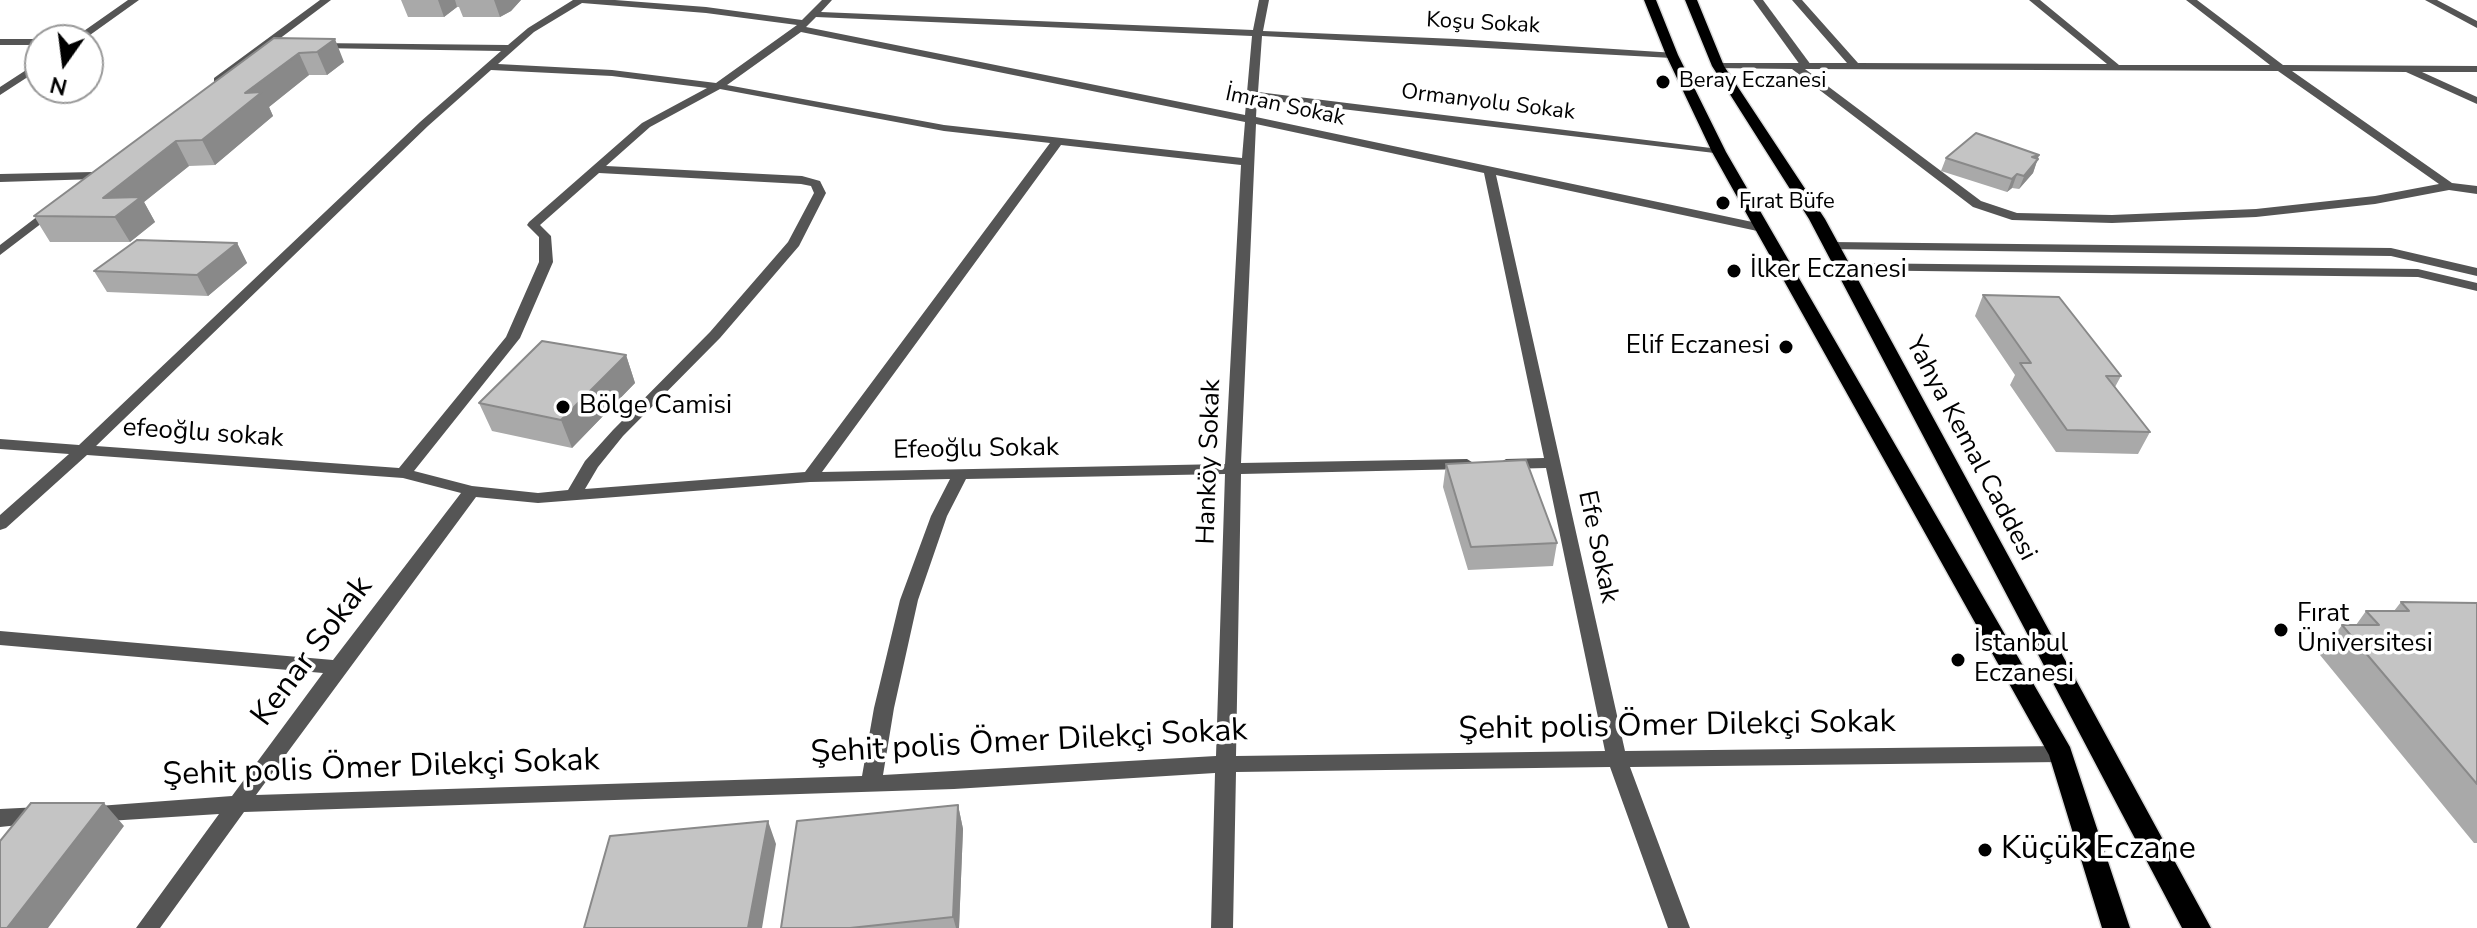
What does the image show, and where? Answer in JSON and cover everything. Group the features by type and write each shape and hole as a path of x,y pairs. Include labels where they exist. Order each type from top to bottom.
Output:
{"main road":[{"path":"1650,0 1672,55 1719,152 2061,754 2116,928"},
{"name":"Yahya Kemal Caddesi","path":"1691,0 1718,66 1817,219 2197,928"}],"street":[{"path":"99,24 134,0"},
{"path":"204,91 326,0"},
{"path":"0,524 84,449 286,253 531,30 580,0 805,22"},
{"path":"403,473 513,338 546,262 545,236 533,225 646,125 718,86 805,22 827,0"},
{"name":"Hanköy Sokak","path":"1222,928 1233,468 1247,162 1257,34 1264,0"},
{"path":"1758,0 1801,67 1977,204 2016,217 2112,219 2256,213 2375,200 2449,186 2477,190"},
{"path":"1797,0 1856,67"},
{"path":"2034,0 2115,66"},
{"path":"2191,0 2280,68 2449,186"},
{"path":"2430,0 2477,25"},
{"name":"Koşu Sokak","path":"805,22 1257,34 1672,55"},
{"name":"İmran Sokak","path":"805,22 1762,228"},
{"path":"0,42 24,42"},
{"path":"266,44 281,44"},
{"path":"311,44 509,48"},
{"path":"1718,66 2477,69"},
{"path":"488,67 612,73 718,86 944,128 1247,162"},
{"path":"2405,68 2477,101"},
{"path":"0,92 24,75"},
{"name":"Ormanyolu Sokak","path":"1253,95 1719,152"},
{"path":"810,477 1057,142"},
{"path":"82,186 105,167"},
{"path":"573,496 591,465 618,433 715,335 794,243 820,193 816,184 802,180 595,169"},
{"name":"Efe Sokak","path":"1489,170 1617,759 1679,928"},
{"path":"0,178 93,176"},
{"path":"0,251 70,195"},
{"path":"1830,246 2391,252 2477,272"},
{"path":"1843,267 2418,273 2477,287"},
{"name":"efeoğlu sokak","path":"0,444 403,473"},
{"name":"Efeoğlu Sokak","path":"403,473 472,491 538,498 810,477 1553,463"},
{"path":"871,784 884,708 909,600 935,528 961,474"},
{"name":"Kenar Sokak","path":"147,928 338,667 472,491"},
{"path":"0,638 338,667"},
{"name":"Şehit polis Ömer Dilekçi Sokak","path":"0,818 237,804 871,784 1225,764 2061,754"}],"building":[{"path":"274,38 335,39 317,52 299,53 245,93 262,92 202,140 176,141 103,198 141,197 115,217 34,216"},
{"path":"1976,133 2039,155 2032,157 2038,159 2024,176 2017,174 2012,179 1946,158"},
{"path":"137,240 237,243 197,275 94,271"},
{"path":"1983,295 2059,297 2121,376 2106,376 2150,432 2067,430 2020,363 2031,363"},
{"path":"542,341 626,355 561,420 479,403"},
{"path":"1526,460 1557,543 1471,547 1446,464"},
{"path":"2401,602 2477,603 2477,784 2342,625 2379,625 2366,611 2409,611"},
{"path":"31,803 104,803 7,928 0,928 0,841"},
{"path":"958,805 953,917 850,928 781,928 797,821"},
{"path":"768,821 748,928 584,928 610,836"}],"place":[{"name":"Beray Eczanesi","path":"1663,82"},
{"name":"Fırat Büfe","path":"1723,203"},
{"name":"İlker Eczanesi","path":"1734,271"},
{"name":"Elif Eczanesi","path":"1786,347"},
{"name":"Bölge Camisi","path":"563,407"},
{"name":"Fırat Üniversitesi","path":"2281,630"},
{"name":"İstanbul Eczanesi","path":"1958,660"},
{"name":"Küçük Eczane","path":"1985,850"}]}
